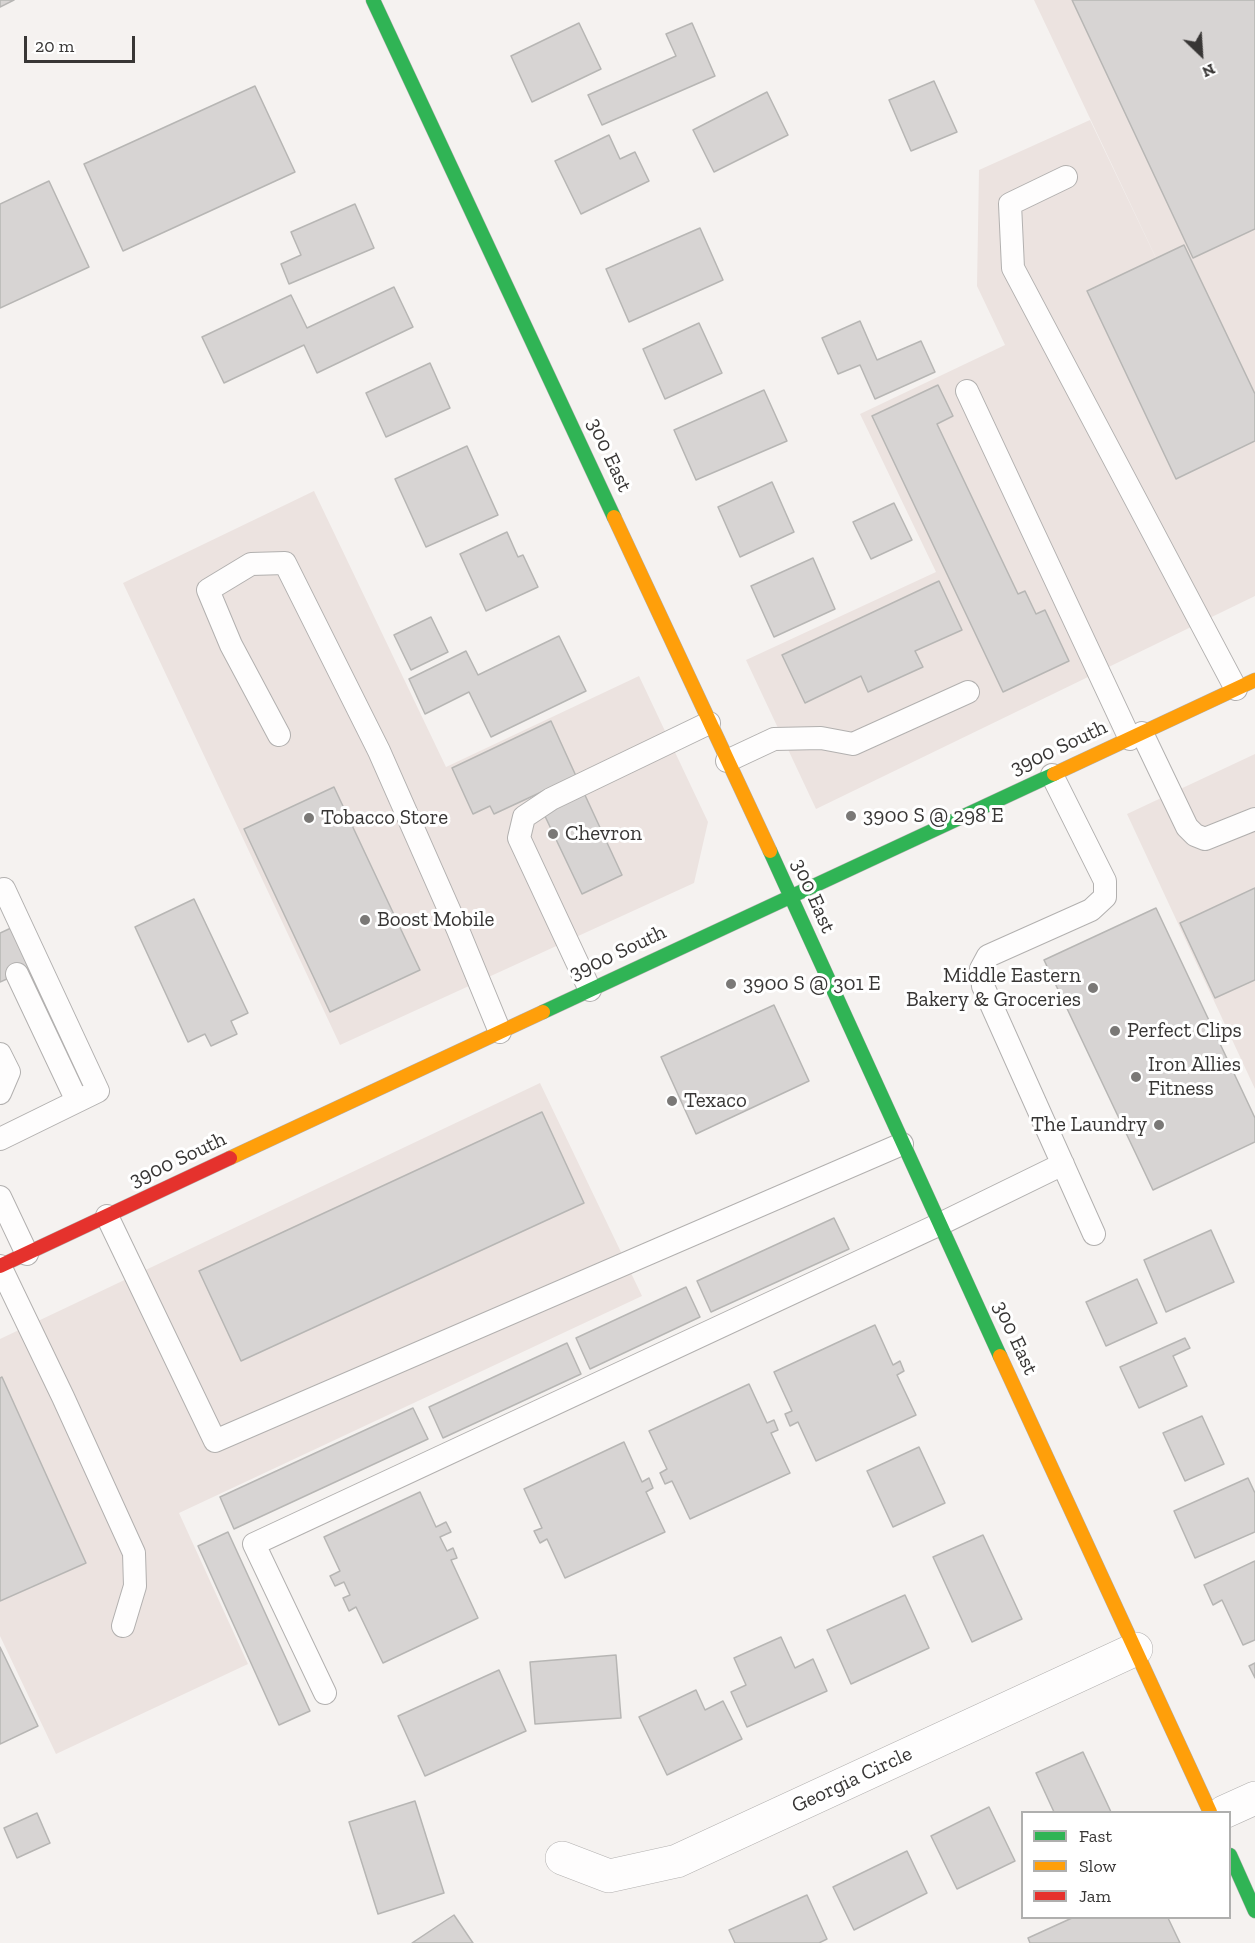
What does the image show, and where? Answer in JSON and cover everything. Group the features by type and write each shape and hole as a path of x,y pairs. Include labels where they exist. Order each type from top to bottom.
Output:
{"street":[{"name":"300 East","path":"373,0 790,896 1210,1811"},
{"name":"3900 South","path":"0,1266 1245,685"},
{"name":"Georgia Circle","path":"562,1858 609,1876 677,1861 1136,1648"},
{"path":"1226,1811 1255,1798"},
{"path":"1231,1857 1255,1911"}],"lane":[{"path":"1066,177 1010,204 1013,268 1245,685"},
{"path":"967,391 1136,736 1187,827 1195,835 1205,839 1255,819"},
{"path":"279,735 231,645 208,590 251,564 285,563 379,751 500,1032"},
{"path":"727,761 774,739 820,738 853,744 968,692"},
{"path":"590,990 519,838 524,817 551,799 709,723"},
{"path":"1052,775 1105,881 1105,897 1091,910 987,956 981,969 983,986 1094,1234"},
{"path":"0,891 4,889 98,1091 2,1132"},
{"path":"17,974 77,1101"},
{"path":"0,1054 9,1072 0,1093"},
{"path":"107,1216 215,1441 902,1144"},
{"path":"325,1693 254,1544 1063,1164"},
{"path":"0,1197 27,1254"},
{"path":"0,1266 134,1553 135,1586 123,1626"}],"shaded area":[{"path":"1034,0 1255,0 1255,596 816,809 746,660 936,572 860,414 1005,345 977,286 979,170 1090,120 1175,298"},
{"path":"314,491 446,767 639,676 708,822 694,883 340,1045 123,583"},
{"path":"1255,754 1255,1089 1127,814"},
{"path":"540,1083 642,1296 179,1513 248,1664 56,1754 0,1636 0,1339"}],"building":[{"path":"0,0 14,0 0,7"},
{"path":"1072,0 1255,0 1255,229 1193,258"},
{"path":"579,23 601,69 532,102 511,56"},
{"path":"692,23 715,76 602,125 588,95 676,56 666,34"},
{"path":"934,81 957,132 911,151 889,100"},
{"path":"255,86 295,172 123,251 84,164"},
{"path":"767,92 788,135 714,172 693,130"},
{"path":"609,135 620,159 635,152 649,181 581,214 555,161"},
{"path":"49,181 89,267 0,308 0,204"},
{"path":"355,204 374,248 289,284 281,264 301,255 291,232"},
{"path":"700,228 723,280 629,322 606,269"},
{"path":"1184,245 1255,394 1255,441 1176,479 1087,291"},
{"path":"394,287 413,327 317,373 304,345 224,383 202,337 291,295 307,328"},
{"path":"860,321 877,360 921,341 935,372 875,399 860,365 838,374 822,338"},
{"path":"699,323 722,373 665,399 643,349"},
{"path":"430,363 450,408 386,437 366,393"},
{"path":"938,385 953,416 937,424 1018,594 1025,591 1036,614 1045,610 1069,661 1003,692 872,416"},
{"path":"764,390 787,441 696,480 674,430"},
{"path":"467,446 498,515 426,547 395,479"},
{"path":"772,482 794,532 740,557 718,507"},
{"path":"894,503 912,540 871,559 853,522"},
{"path":"507,532 518,557 523,555 538,587 486,611 460,554"},
{"path":"813,558 835,609 774,637 751,586"},
{"path":"939,581 962,630 915,651 923,667 868,692 861,676 805,703 782,655"},
{"path":"431,617 448,652 411,670 394,635"},
{"path":"559,636 586,691 491,737 469,692 425,714 409,679 466,651 478,675"},
{"path":"551,721 576,776 494,814 490,806 473,814 452,768"},
{"path":"334,787 420,970 330,1012 244,829"},
{"path":"584,793 622,875 582,894 543,812"},
{"path":"1255,888 1255,980 1215,998 1180,923"},
{"path":"194,899 248,1013 231,1021 237,1034 211,1046 205,1034 188,1042 135,927"},
{"path":"1156,908 1255,1118 1255,1142 1153,1190 1044,960"},
{"path":"11,928 29,969 0,982 0,933"},
{"path":"774,1005 809,1081 696,1134 661,1057"},
{"path":"542,1112 584,1203 241,1361 199,1271"},
{"path":"834,1218 849,1249 711,1312 697,1281"},
{"path":"1211,1230 1234,1282 1166,1312 1144,1260"},
{"path":"1137,1279 1157,1323 1106,1346 1086,1302"},
{"path":"686,1287 700,1317 590,1369 576,1338"},
{"path":"875,1325 893,1365 900,1361 904,1371 897,1375 916,1415 816,1461 798,1422 790,1426 785,1414 792,1411 774,1372"},
{"path":"1185,1338 1190,1348 1173,1356 1187,1386 1139,1408 1120,1367"},
{"path":"567,1343 581,1374 443,1438 429,1407"},
{"path":"2,1377 86,1563 0,1601 0,1378"},
{"path":"749,1384 767,1423 774,1420 778,1430 771,1433 790,1473 690,1519 672,1481 665,1484 660,1473 667,1469 649,1431"},
{"path":"413,1408 428,1439 234,1529 220,1497"},
{"path":"1202,1416 1224,1464 1185,1481 1163,1433"},
{"path":"624,1442 642,1482 649,1478 653,1488 646,1492 665,1532 565,1578 547,1539 540,1543 534,1531 542,1528 524,1489"},
{"path":"919,1447 945,1503 893,1527 867,1471"},
{"path":"1248,1478 1255,1493 1255,1532 1195,1558 1174,1511"},
{"path":"420,1492 436,1527 446,1522 451,1532 440,1537 447,1551 453,1548 457,1558 451,1560 478,1618 383,1663 356,1607 349,1611 343,1598 350,1595 344,1582 335,1586 330,1576 340,1571 324,1537"},
{"path":"228,1532 310,1711 279,1725 198,1546"},
{"path":"983,1535 1022,1619 972,1642 933,1557"},
{"path":"1255,1561 1255,1640 1243,1645 1222,1600 1213,1605 1204,1585"},
{"path":"905,1595 929,1648 851,1684 827,1630"},
{"path":"781,1637 795,1668 813,1659 827,1691 747,1727 731,1692 746,1685 734,1658"},
{"path":"0,1647 38,1726 0,1744"},
{"path":"616,1655 621,1718 535,1724 530,1662"},
{"path":"1255,1663 1255,1678 1249,1666"},
{"path":"499,1670 526,1731 425,1776 398,1716"},
{"path":"696,1690 705,1710 723,1701 742,1739 667,1775 639,1717"},
{"path":"1083,1752 1111,1811 1054,1811 1036,1773"},
{"path":"415,1801 444,1893 378,1914 349,1822"},
{"path":"989,1807 1015,1861 957,1889 931,1836"},
{"path":"37,1813 50,1843 17,1858 4,1828"},
{"path":"907,1851 927,1893 854,1930 833,1887"},
{"path":"807,1895 827,1939 819,1943 735,1943 729,1930"},
{"path":"454,1915 473,1943 412,1943"},
{"path":"1070,1919 1168,1919 1180,1943 1030,1943 1028,1938"}],"traffic: fast":[{"path":"373,0 614,517"},
{"path":"543,1012 1054,774"},
{"path":"770,851 1000,1356"},
{"path":"1231,1857 1255,1911"}],"traffic: slow":[{"path":"614,517 770,851"},
{"path":"1054,774 1255,680"},
{"path":"230,1158 543,1012"},
{"path":"1000,1356 1210,1811"}],"traffic: jam":[{"path":"0,1266 230,1158"}],"place":[{"name":"3900 S @ 298 E","path":"851,816"},
{"name":"Tobacco Store","path":"309,818"},
{"name":"Chevron","path":"553,834"},
{"name":"Boost Mobile","path":"365,920"},
{"name":"3900 S @ 301 E","path":"731,984"},
{"name":"Middle Eastern Bakery & Groceries","path":"1093,988"},
{"name":"Perfect Clips","path":"1115,1031"},
{"name":"Iron Allies Fitness","path":"1136,1077"},
{"name":"Texaco","path":"672,1101"},
{"name":"The Laundry","path":"1159,1125"}]}
